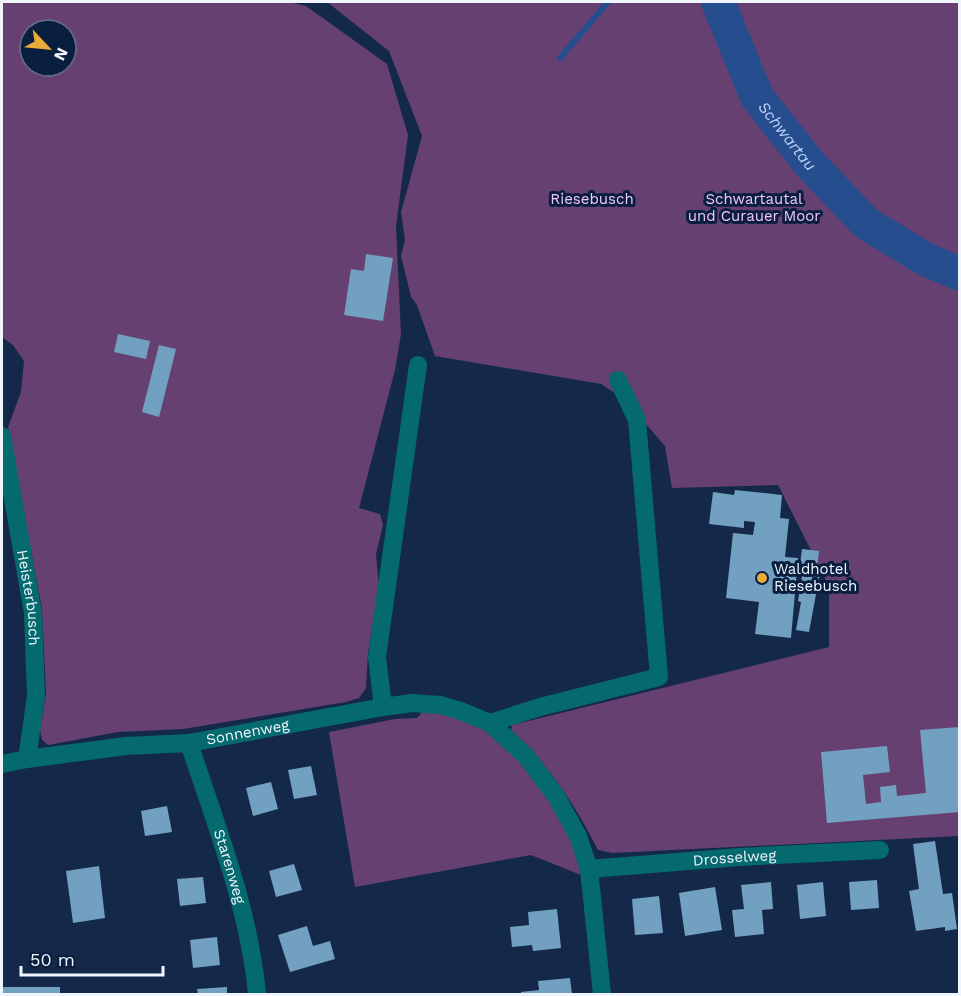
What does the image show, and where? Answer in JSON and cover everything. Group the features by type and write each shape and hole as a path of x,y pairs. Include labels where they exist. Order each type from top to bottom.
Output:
{"street":[{"path":"383,706 377,657 418,365"},
{"path":"490,723 540,707 659,677 637,420 618,380"},
{"name":"Heisterbusch","path":"2,436 33,613 36,696 27,759"},
{"name":"Sonnenweg","path":"2,764 126,746 189,743 383,706 412,703 441,705 490,723 526,756 556,796 578,836 589,869 602,994"},
{"name":"Starenweg","path":"189,743 237,886 256,978 257,994"},
{"name":"Drosselweg","path":"589,869 739,857 880,850"}],"green space":[{"path":"2,2 289,2 306,6 387,64 408,135 396,226 401,334 395,370 359,508 380,514 383,525 376,554 379,587 368,653 366,688 359,698 183,729 118,732 48,745 42,740 40,730 46,694 42,609 8,427 21,392 24,361 13,345 2,337"},
{"name":"Riesebusch","path":"327,2 959,2 959,836 612,853 598,850 560,786 511,730 512,725 829,647 829,586 778,485 672,488 665,446 624,399 601,384 435,356 417,305 411,297 401,256 405,240 401,212 422,136 389,51"},
{"path":"424,710 463,720 485,729 516,757 541,787 562,822 577,857 581,875 531,855 355,887 329,732 395,719 417,718"}],"building":[{"path":"366,254 393,258 383,321 344,315 351,269 364,271"},
{"path":"118,334 150,341 146,359 114,352"},
{"path":"159,345 176,349 159,417 142,412"},
{"name":"Waldhotel Riesebusch","path":"735,490 782,495 780,518 789,519 785,557 798,558 791,638 755,634 759,602 726,598 733,533 753,535 755,522 744,521 744,528 709,524 713,492 734,495"},
{"path":"802,549 819,551 817,567 800,565"},
{"path":"803,570 820,573 809,632 796,630"},
{"path":"960,727 960,812 827,823 821,752 887,746 890,772 863,775 866,804 881,802 880,787 896,785 897,796 926,793 920,730"},
{"path":"311,766 317,795 294,799 288,770"},
{"path":"271,782 278,809 253,816 246,788"},
{"path":"167,806 172,832 145,836 141,811"},
{"path":"935,841 943,894 952,893 957,929 945,931 945,927 916,931 909,891 919,889 913,844"},
{"path":"294,864 302,890 276,897 269,871"},
{"path":"99,866 105,918 73,923 66,871"},
{"path":"203,877 206,903 180,906 177,879"},
{"path":"877,880 879,908 851,910 849,882"},
{"path":"771,882 773,909 762,910 764,934 735,937 732,910 744,909 741,885"},
{"path":"823,882 826,916 800,919 797,885"},
{"path":"715,887 722,930 685,936 679,893"},
{"path":"659,896 663,933 635,935 632,899"},
{"path":"557,909 561,948 533,951 532,945 512,947 510,927 529,925 528,912"},
{"path":"307,926 313,946 330,941 335,959 290,972 278,935"},
{"path":"217,937 220,965 193,968 190,940"},
{"path":"570,978 572,994 521,994 521,992 539,990 538,981"},
{"path":"2,987 60,987 60,994 2,994"},
{"path":"227,987 227,994 198,994 197,989"}],"waterway":[{"path":"560,58 608,2"},
{"name":"Schwartau","path":"718,2 757,97 809,163 866,223 925,259 960,274"}],"place":[{"name":"Waldhotel Riesebusch","path":"762,578"}],"park label":[{"name":"Schwartautal und Curauer Moor","path":"754,208"}]}
